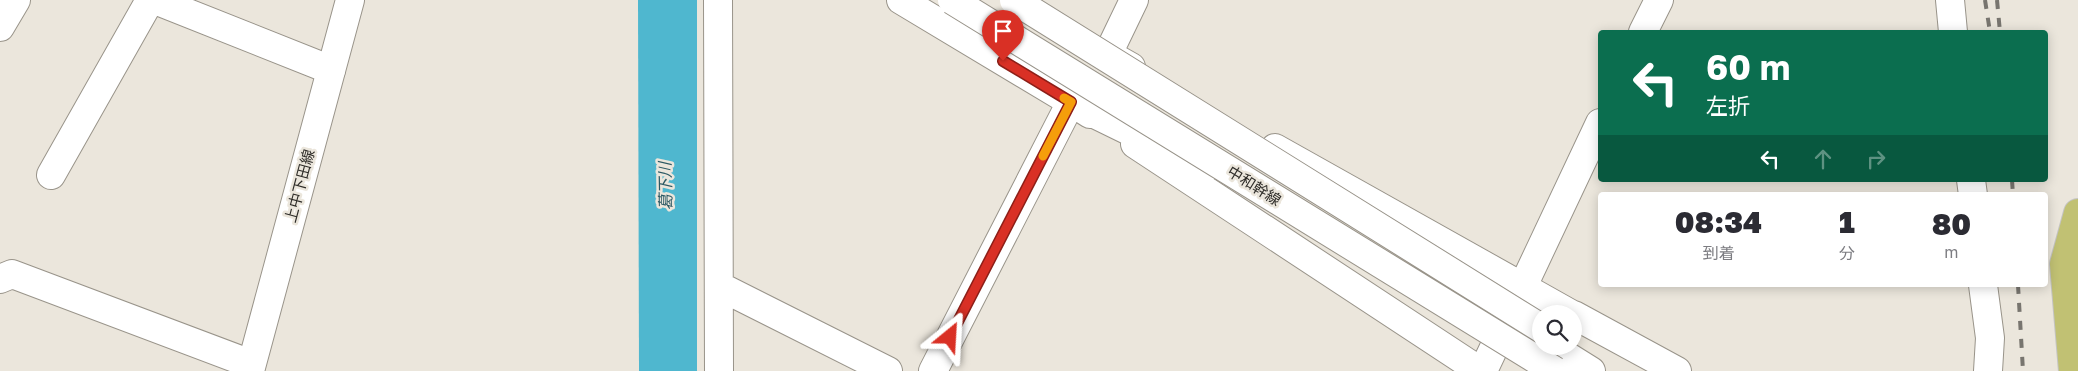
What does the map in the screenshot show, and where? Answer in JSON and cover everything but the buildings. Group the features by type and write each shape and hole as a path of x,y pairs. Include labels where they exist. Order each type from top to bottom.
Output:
{"highway":[{"path":"2072,371 2064,264 2078,213"}],"street":[{"path":"0,27 16,0"},
{"path":"51,175 150,0"},
{"path":"155,0 331,70"},
{"name":"上中下田線","path":"250,368 350,0"},
{"path":"718,0 720,371"},
{"path":"901,0 1071,102 1481,371 1598,127"},
{"name":"中和幹線","path":"952,0 1556,371"},
{"name":"中和幹線","path":"1014,0 1532,322"},
{"path":"1027,0 1108,54 1314,200 1503,328 1556,371"},
{"path":"1108,54 1134,0"},
{"path":"1644,30 1659,0"},
{"path":"1950,0 1954,30"},
{"path":"1108,54 1553,305"},
{"path":"1071,102 1289,208 1503,328 1532,337"},
{"path":"933,371 1071,102"},
{"path":"0,279 12,274 250,368"},
{"path":"719,286 888,371"},
{"path":"1983,287 1990,338 1988,371"},
{"path":"1582,320 1677,371"},
{"path":"1570,355 1605,371"},
{"path":"1582,355 1605,371"}],"water":[{"name":"葛下川","path":"638,0 697,0 697,371 639,371"}],"railway":[{"path":"1985,0 1990,30"},
{"path":"1997,0 2000,30"},
{"path":"2012,182 2013,192"},
{"path":"2018,287 2023,371"}],"slow traffic":[{"path":"1043,156 1071,102 1064,98"}],"route":[{"path":"950,337 1071,102 1003,61"}]}
